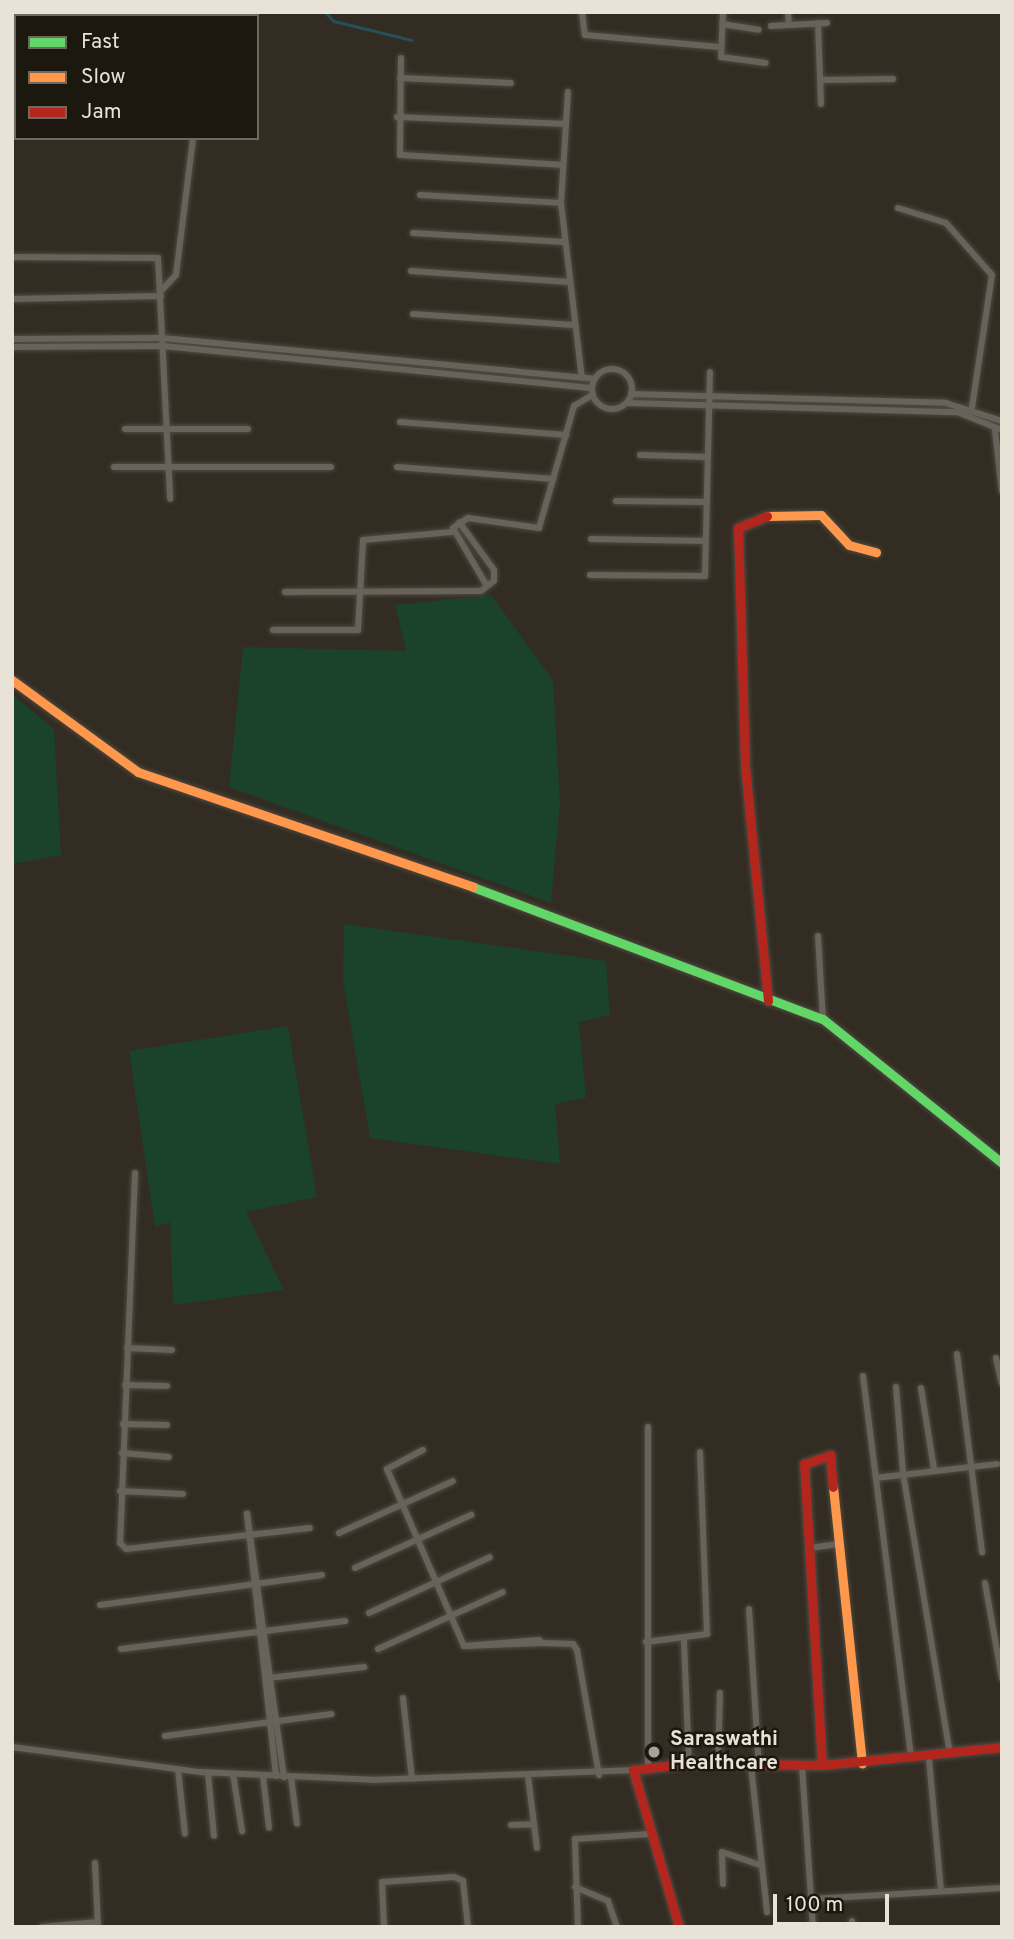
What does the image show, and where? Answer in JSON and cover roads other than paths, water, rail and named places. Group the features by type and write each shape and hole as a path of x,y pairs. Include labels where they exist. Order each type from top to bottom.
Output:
{"street":[{"path":"583,12 584,36 719,47"},
{"path":"723,12 719,47 722,58 766,63"},
{"path":"789,12 789,25"},
{"path":"818,23 821,104"},
{"path":"771,26 827,23"},
{"path":"722,24 759,30"},
{"path":"401,58 397,117 400,155 562,165"},
{"path":"400,78 510,83"},
{"path":"820,80 893,79"},
{"path":"568,92 561,203 582,378"},
{"path":"397,117 565,124"},
{"path":"12,299 161,293 176,275 193,140"},
{"path":"419,195 561,203"},
{"path":"898,208 946,223 992,275 972,407"},
{"path":"413,233 564,242"},
{"path":"12,257 153,256 160,260 170,499"},
{"path":"411,271 569,282"},
{"path":"413,314 574,325"},
{"path":"12,339 162,342 594,379 609,369 621,371 631,394 627,403"},
{"path":"12,347 162,342 592,392 609,410 627,403 957,412 998,430 1002,491"},
{"path":"590,575 703,578 708,502 710,372"},
{"path":"459,522 536,530 576,402 592,392 594,379"},
{"path":"631,394 972,407 1002,421"},
{"path":"400,422 566,435"},
{"path":"125,429 248,429"},
{"path":"640,455 708,457"},
{"path":"114,467 331,467"},
{"path":"397,467 554,479"},
{"path":"617,501 708,502"},
{"path":"768,1001 745,766 738,528 760,516 821,515 849,545 876,552"},
{"path":"452,532 459,522"},
{"path":"459,522 494,570 487,586"},
{"path":"452,532 487,586"},
{"path":"273,630 358,631 366,538 452,532"},
{"path":"591,538 706,541"},
{"path":"285,592 362,592 487,586"},
{"path":"12,680 138,772 515,901 768,1001 823,1019 1002,1163"},
{"path":"818,936 823,1019"},
{"path":"135,1173 118,1537 126,1549 310,1528"},
{"path":"127,1348 172,1350"},
{"path":"957,1354 982,1552"},
{"path":"996,1358 1002,1383"},
{"path":"863,1376 911,1760"},
{"path":"125,1385 167,1386"},
{"path":"896,1387 903,1473 951,1755"},
{"path":"921,1388 934,1469"},
{"path":"123,1424 167,1425"},
{"path":"648,1427 648,1768"},
{"path":"423,1450 387,1469 464,1646 573,1644 577,1650 599,1775"},
{"path":"646,1642 684,1641 707,1634 700,1452"},
{"path":"122,1453 169,1457"},
{"path":"822,1765 804,1464 830,1455 862,1763"},
{"path":"876,1478 934,1469 997,1464"},
{"path":"339,1533 453,1481"},
{"path":"120,1491 183,1494"},
{"path":"355,1567 471,1516"},
{"path":"250,1535 263,1678 276,1776"},
{"path":"810,1548 840,1544"},
{"path":"369,1613 491,1557"},
{"path":"100,1605 322,1575"},
{"path":"985,1583 1002,1678"},
{"path":"378,1649 503,1592"},
{"path":"749,1609 760,1865 767,1912"},
{"path":"121,1649 345,1621"},
{"path":"261,1633 297,1824"},
{"path":"684,1641 689,1763"},
{"path":"263,1678 364,1667"},
{"path":"718,1763 720,1693"},
{"path":"403,1698 412,1779"},
{"path":"165,1735 332,1714"},
{"path":"12,1747 208,1773 412,1779 599,1775 689,1763 802,1766 862,1763 929,1759 1002,1747"},
{"path":"929,1759 942,1890"},
{"path":"802,1766 813,1927"},
{"path":"178,1769 185,1834"},
{"path":"633,1770 649,1834 679,1927"},
{"path":"208,1773 214,1836"},
{"path":"233,1774 242,1831"},
{"path":"263,1776 269,1828"},
{"path":"528,1776 537,1848"},
{"path":"511,1825 534,1824"},
{"path":"579,1927 575,1887 575,1839 649,1834"},
{"path":"723,1884 722,1852 760,1865"},
{"path":"42,1927 98,1924 95,1863"},
{"path":"384,1927 382,1882 454,1877 464,1886 468,1927"},
{"path":"575,1887 608,1901 617,1927"},
{"path":"812,1899 1002,1888"}],"waterway":[{"path":"325,12 334,21 412,40"}],"place":[{"name":"Saraswathi Healthcare","path":"654,1752"}]}
